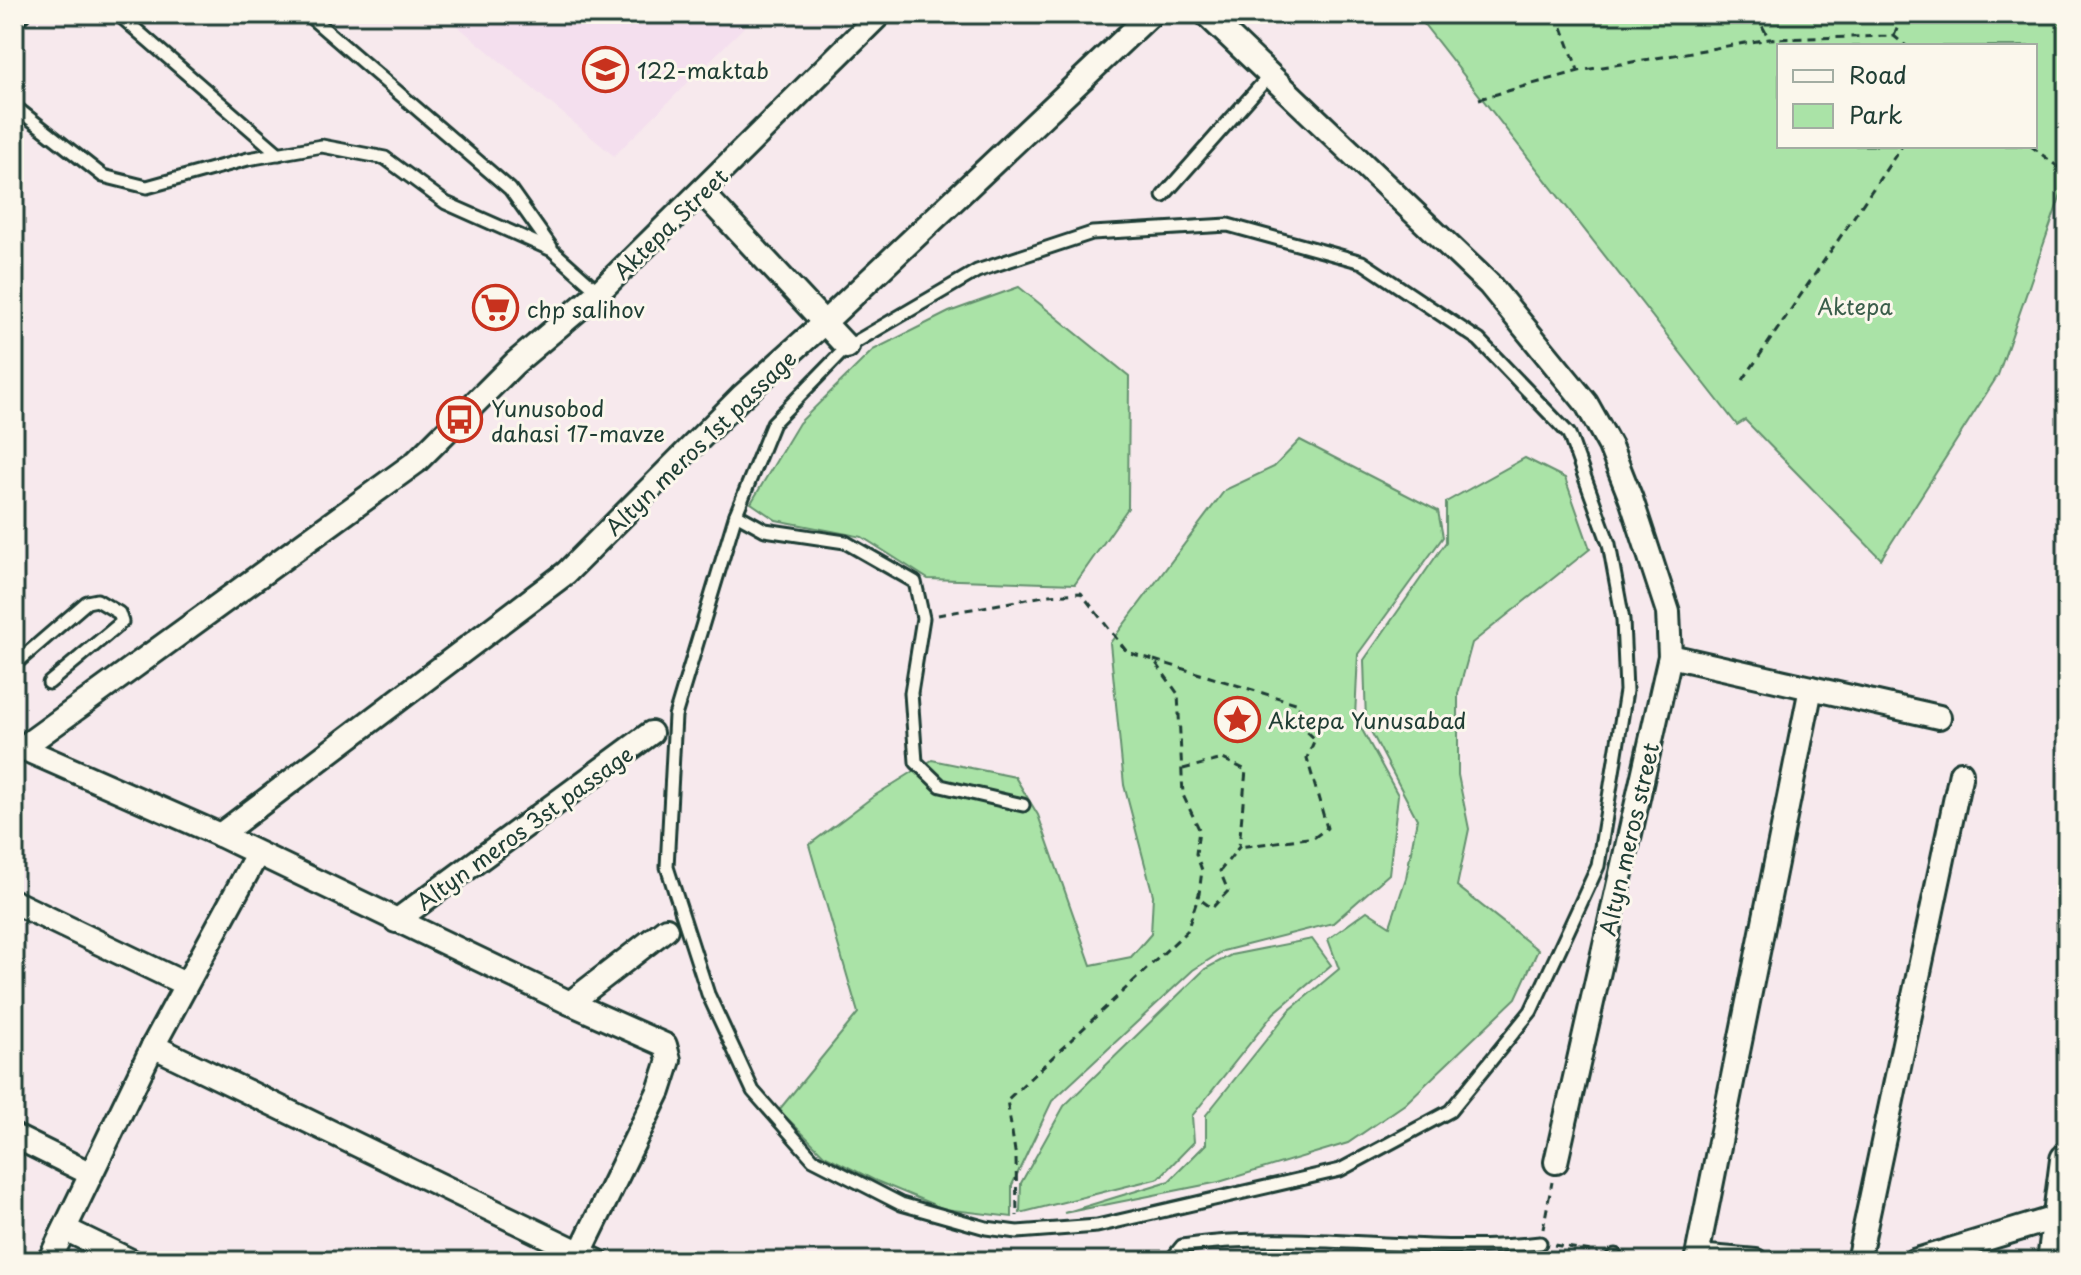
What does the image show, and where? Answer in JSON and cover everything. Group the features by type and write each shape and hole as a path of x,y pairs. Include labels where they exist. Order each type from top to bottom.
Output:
{"street":[{"name":"Aktepa Street","path":"18,746 416,462 515,363 599,292 880,14"},
{"name":"Altyn meros 1st passage","path":"220,835 566,573 741,397 826,321 1151,14"},
{"name":"Altyn meros street","path":"1206,14 1489,284 1586,403 1610,446 1631,499 1668,612 1670,656 1556,1162"},
{"path":"702,192 826,321 847,347"},
{"path":"1670,656 1939,717"},
{"path":"1756,1261 1697,1256 1811,688"},
{"name":"Altyn meros 3st passage","path":"396,921 651,733"},
{"path":"18,746 220,835 256,856 665,1045 669,1060 659,1091 584,1258 153,1046"},
{"path":"1858,1261 1961,773"},
{"path":"49,1261 153,1046 256,856"},
{"path":"14,902 185,984"},
{"path":"570,1003 666,929"},
{"path":"14,1136 89,1173"},
{"path":"2054,1261 2067,1160"},
{"path":"1914,1261 2062,1210"},
{"path":"65,1229 131,1261"}],"lane":[{"path":"14,25 24,14"},
{"path":"118,14 279,154"},
{"path":"307,14 510,189 552,250 599,292"},
{"path":"1163,196 1269,76"},
{"path":"14,106 103,176 147,187 322,146 385,158 446,203 552,250"},
{"path":"1228,225 1362,262 1479,340 1569,434 1609,544 1623,620 1626,691 1598,866 1531,1011 1450,1111 1340,1170 1097,1226 1017,1232 986,1228 901,1204 813,1159 753,1091 708,994 667,867 675,716 736,514 773,423 847,347 977,271 1092,233 1228,225"},
{"path":"736,514 765,530 845,542 915,582 923,618 911,693 916,762 941,786 1023,805"},
{"path":"14,665 87,602 97,600 119,613 122,622 49,683"},
{"path":"1170,1261 1182,1246 1206,1242 1334,1241 1491,1248 1540,1243"}],"path":[{"path":"1557,14 1579,71"},
{"path":"1756,14 1769,39"},
{"path":"1894,36 1903,14"},
{"path":"1479,99 1579,71 1769,39 1894,36 1904,44"},
{"path":"1743,380 1901,148"},
{"path":"2034,148 2067,174"},
{"path":"923,618 1050,595 1081,593 1127,652 1299,704 1302,727 1315,739 1307,758 1327,828 1315,837 1239,847"},
{"path":"1017,1232 1016,1158 1007,1100 1187,931 1198,898 1202,870 1196,854 1199,829 1183,795 1178,694 1154,660"},
{"path":"1183,769 1223,759 1246,770 1238,821 1239,847 1220,871 1228,891 1212,908 1198,898"},
{"path":"1556,1162 1540,1243 1612,1258 1661,1261 1697,1256"}],"shaded area":[{"name":"122-maktab","path":"443,14 757,14 614,156"}],"green space":[{"name":"Aktepa","path":"1416,14 2067,14 2062,21 2067,55 2067,177 1998,375 1881,559 1745,420 1737,425"},
{"path":"1019,287 1129,376 1128,508 1075,584 928,579 862,537 776,520 751,503 799,423 873,350 949,312"},
{"path":"1300,440 1438,511 1443,537 1358,654 1355,717 1398,795 1389,874 1333,923 1223,951 1193,970 1052,1101 1012,1185 1012,1217 944,1209 824,1155 779,1110 858,1013 809,845 874,796 932,760 1015,777 1038,815 1091,965 1131,957 1151,934 1153,895 1124,785 1110,643 1225,490 1274,467"},
{"path":"1525,458 1565,478 1590,549 1472,643 1458,694 1458,775 1469,829 1457,886 1538,950 1516,998 1405,1104 1348,1143 1219,1182 1064,1213 1169,1181 1206,1144 1206,1115 1290,1010 1339,969 1328,939 1367,911 1390,926 1406,878 1417,819 1366,722 1364,660 1446,542 1446,502"},
{"path":"1312,939 1331,965 1274,1013 1192,1116 1194,1142 1159,1178 1020,1213 1021,1183 1064,1106 1205,969 1231,955"}],"place":[{"name":"122-maktab","path":"606,69"},
{"name":"chp salihov","path":"496,308"},
{"name":"Yunusobod dahasi 17-mavze","path":"460,420"},
{"name":"Aktepa Yunusabad","path":"1237,719"}]}
